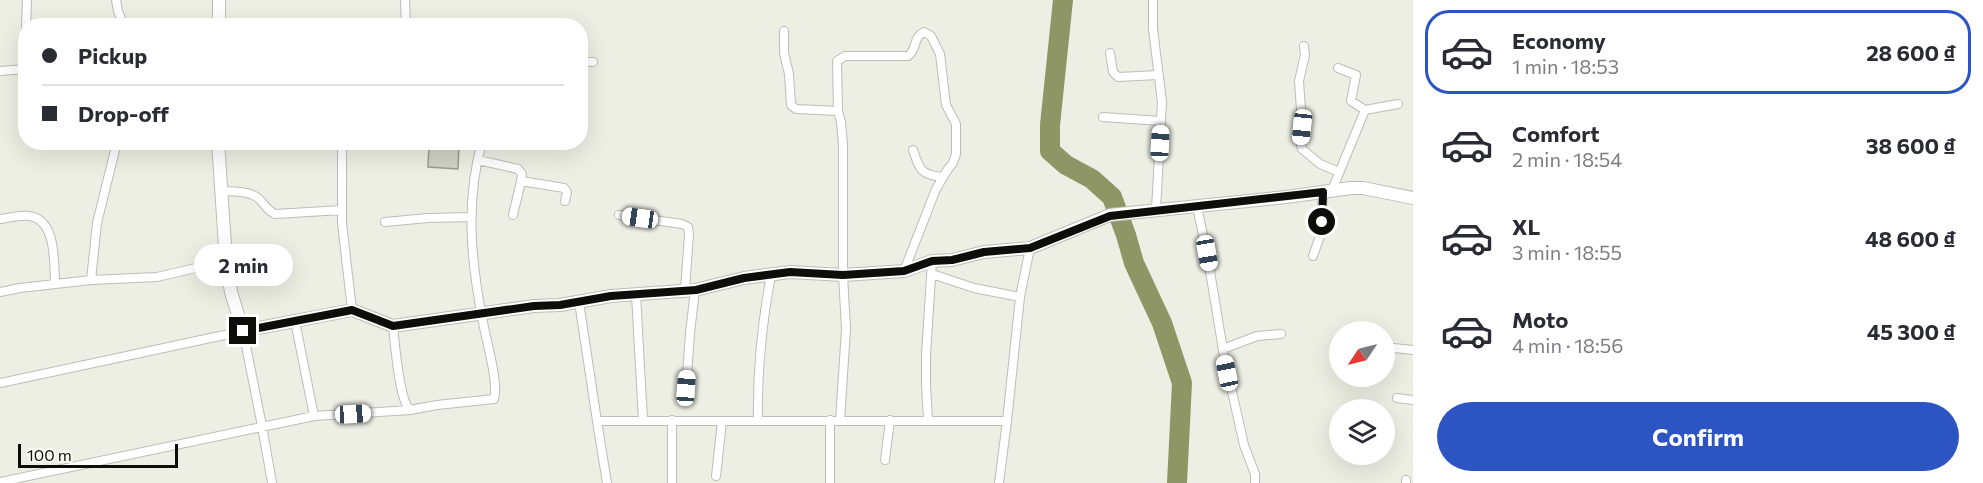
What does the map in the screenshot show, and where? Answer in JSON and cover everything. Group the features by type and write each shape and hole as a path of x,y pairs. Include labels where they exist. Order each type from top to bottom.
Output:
{"street":[{"path":"27,0 27,18"},
{"path":"116,0 121,18"},
{"path":"219,0 219,18"},
{"path":"405,0 406,18"},
{"path":"1153,0 1153,29 1162,102 1156,209"},
{"path":"784,31 784,53 789,74 791,105 796,109 838,111"},
{"path":"840,421 846,329 843,275 843,145 842,122 838,111 838,59 845,56 908,56 913,52 920,34 927,33 936,44 940,54 946,105 956,124 954,159 942,177 904,271"},
{"path":"1304,46 1299,86 1302,149 1320,164 1339,172"},
{"path":"1110,53 1113,72 1118,77 1158,75"},
{"path":"588,62 593,62"},
{"path":"1338,68 1355,74 1351,101 1365,110 1398,104"},
{"path":"0,71 18,70"},
{"path":"1313,256 1320,236 1327,191 1339,172 1365,110"},
{"path":"1103,117 1161,121"},
{"path":"91,280 96,223 115,150"},
{"path":"218,150 225,261 231,292 243,331 272,483"},
{"path":"342,150 344,251 352,310"},
{"path":"0,482 314,416 411,410 494,399 495,387 481,315 471,238 471,199 480,150"},
{"path":"913,150 922,171 942,177"},
{"path":"478,160 518,170 522,174 513,216"},
{"path":"521,181 564,188 567,192 565,201"},
{"path":"0,383 352,310 393,326 611,296 690,290 744,278 771,275 799,272 843,275 932,267 984,252 1030,248 1110,216 1156,209 1197,207 1363,188 1413,198"},
{"path":"220,191 252,194 275,214 342,210"},
{"path":"1197,207 1207,253 1222,349 1244,446 1255,474 1255,483"},
{"path":"619,215 682,224 688,227 690,333 686,388"},
{"path":"0,219 28,216 38,219 45,226 53,246 55,284"},
{"path":"385,222 471,217"},
{"path":"999,483 1008,421 1020,297 1030,248"},
{"path":"0,292 91,280 157,276 225,261"},
{"path":"932,267 974,288 1020,297"},
{"path":"928,420 926,355 932,267"},
{"path":"758,420 762,332 771,275"},
{"path":"636,295 643,420"},
{"path":"579,302 607,483"},
{"path":"295,321 314,416"},
{"path":"393,326 402,394 406,406 411,410"},
{"path":"1222,349 1257,336 1281,334"},
{"path":"1395,348 1413,350"},
{"path":"1397,398 1413,400"},
{"path":"672,420 672,483"},
{"path":"830,420 830,483"},
{"path":"885,460 890,420"},
{"path":"597,421 1008,421"},
{"path":"716,476 722,421"}],"building":[{"path":"429,150 459,150 458,169 428,167"}],"waterway":[{"path":"1063,0 1050,125 1050,151 1066,165 1092,179 1112,197 1134,263 1162,323 1182,383 1177,483"}],"route":[{"path":"243,331 352,310 393,326 534,306 560,305 611,296 696,290 744,278 790,272 843,275 904,271 932,261 952,260 984,252 1030,248 1110,216 1156,209 1197,207 1323,192 1322,222"}]}
